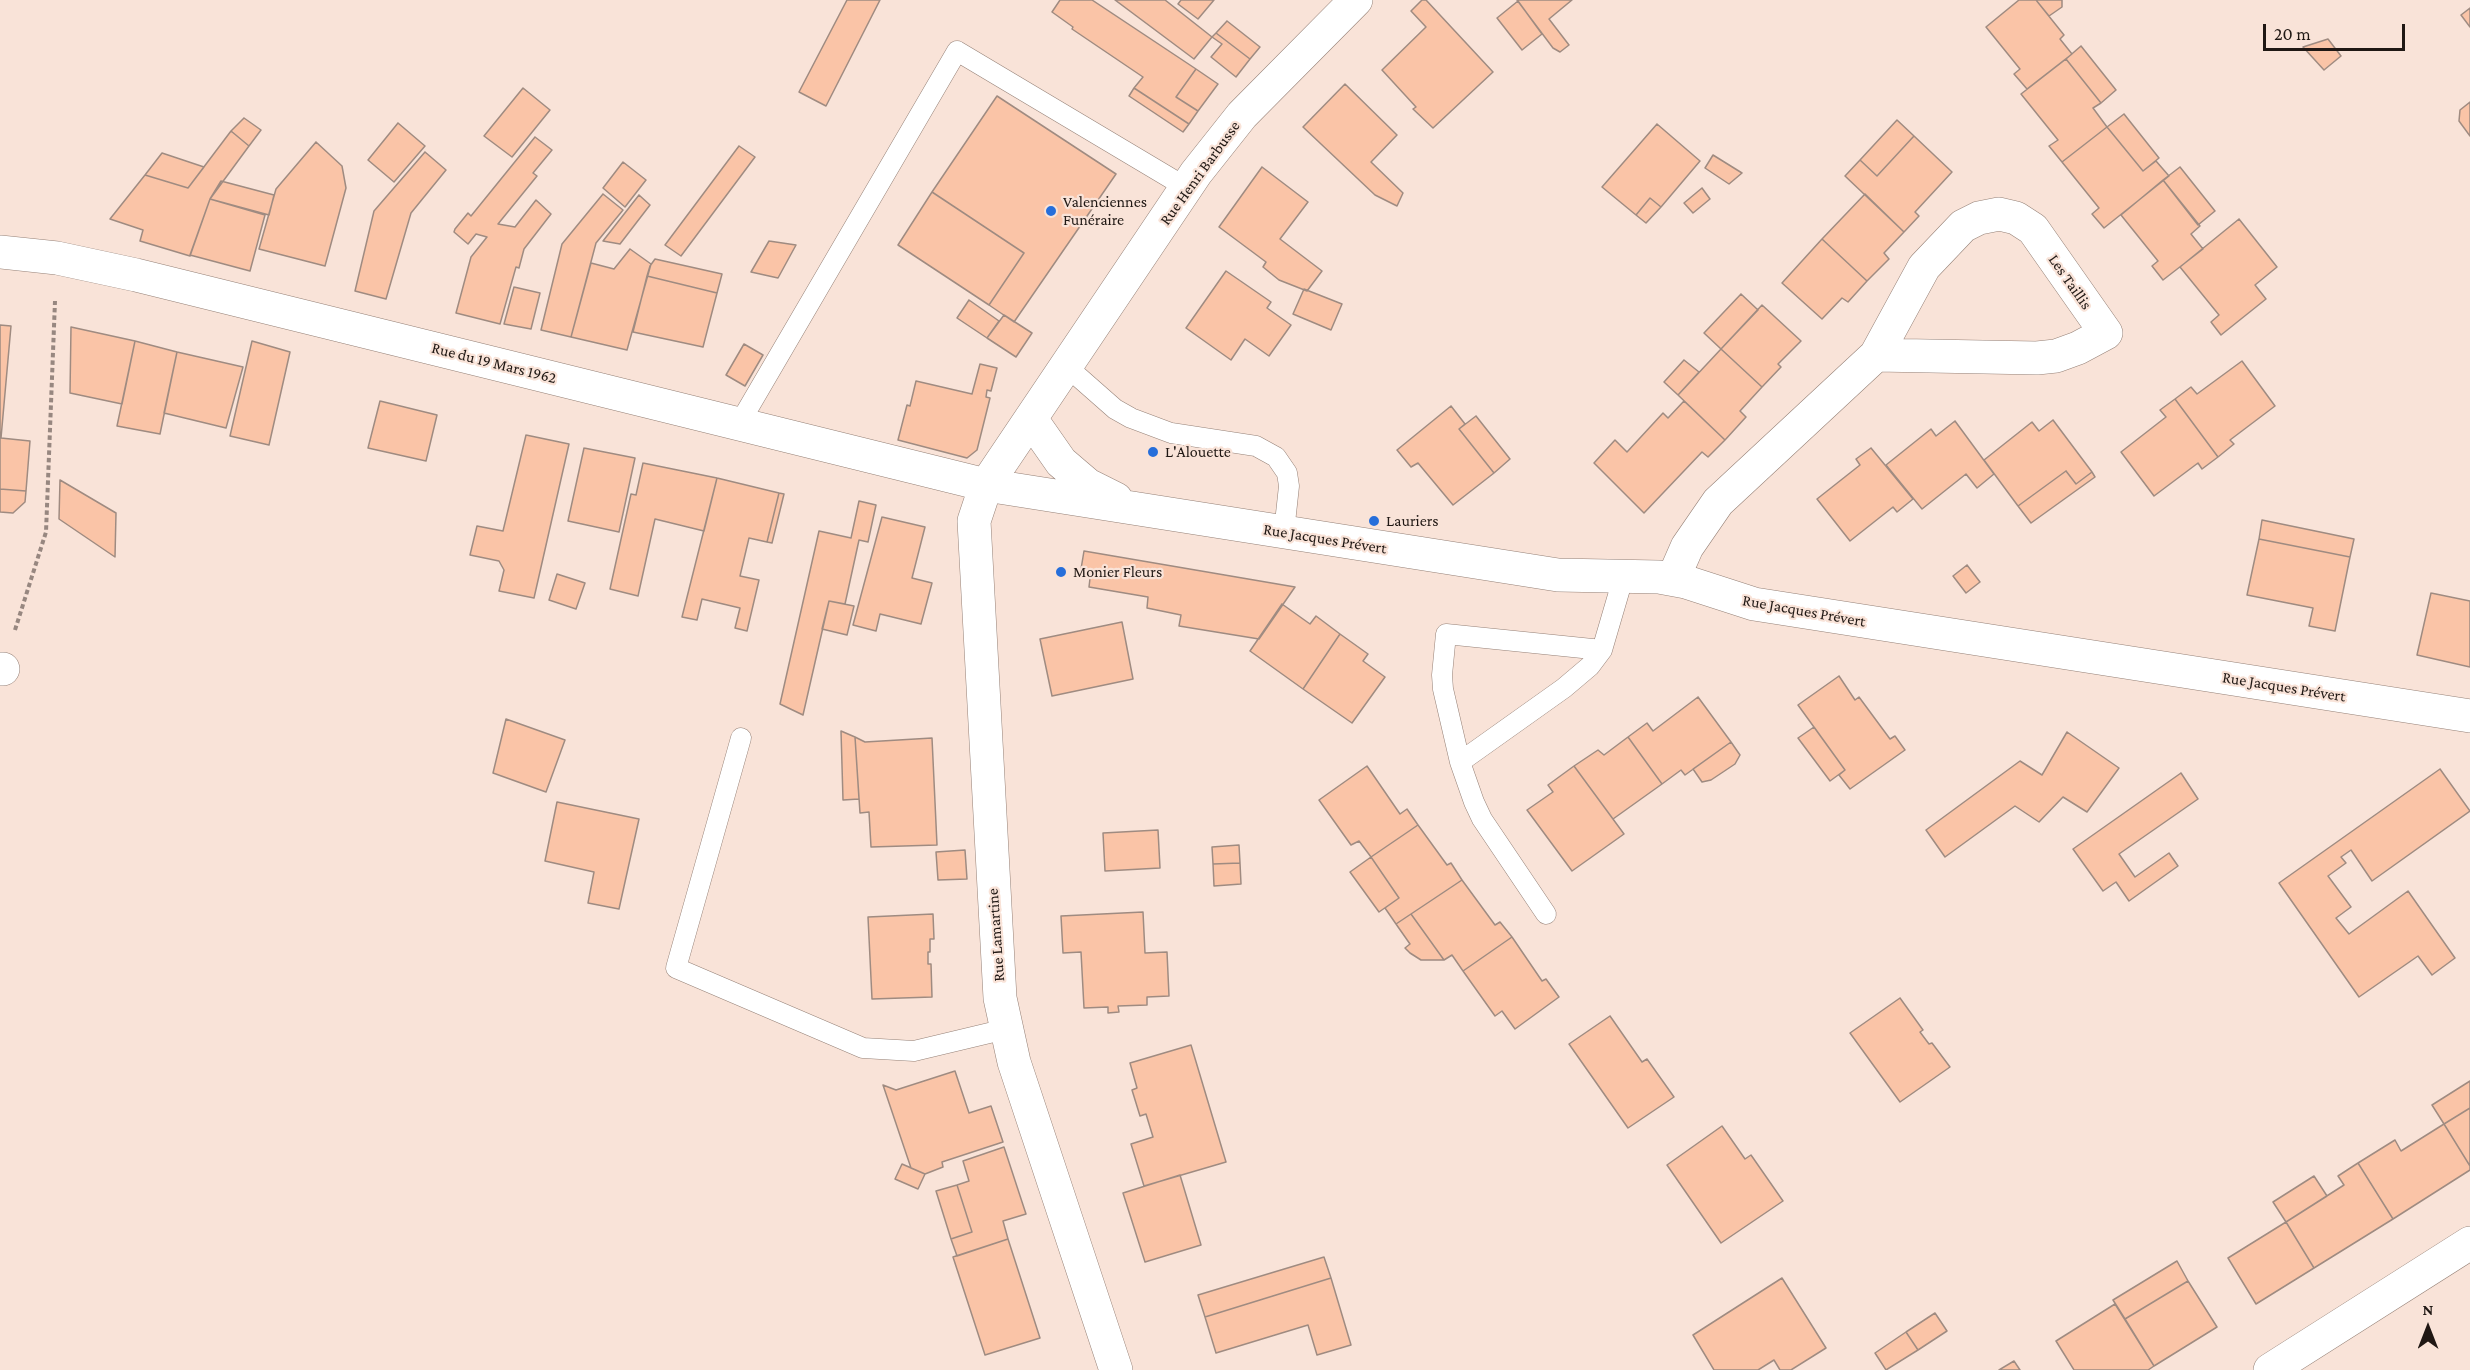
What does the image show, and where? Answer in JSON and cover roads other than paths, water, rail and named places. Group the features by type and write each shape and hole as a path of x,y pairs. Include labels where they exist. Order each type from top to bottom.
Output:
{"street":[{"name":"Rue Henri Barbusse","path":"986,485 1065,365 1187,188 1242,116 1356,0"},
{"name":"Les Taillis","path":"1673,579 1687,547 1718,502 1876,355 1924,267 1963,226 1979,218 1999,214 2016,219 2033,229 2106,333 2078,348 2056,356 2037,358 1876,355"},
{"name":"Rue du 19 Mars 1962","path":"0,252 57,258 136,275 986,485"},
{"name":"Rue Jacques Prévert","path":"1031,419 1061,462 1088,485 1139,510"},
{"name":"Rue Jacques Prévert","path":"986,485 1558,575 1624,575 1673,579 1754,604 2470,717"},
{"name":"Rue Lamartine","path":"986,485 974,521 974,541 997,969 1006,1029 1014,1062 1116,1370"},
{"path":"2270,1370 2470,1244"}],"lane":[{"path":"739,424 957,51 1187,188"},
{"path":"1065,365 1115,409 1140,422 1171,433 1256,446 1276,457 1287,473 1289,486 1284,532"},
{"path":"1460,762 1590,666 1602,650 1624,575"},
{"path":"1545,914 1482,819 1474,802 1460,762 1443,689 1446,634 1602,650"},
{"path":"741,738 676,968 863,1048 914,1051 1006,1029"}],"place":[{"name":"Valenciennes Funéraire","path":"1051,211"},
{"name":"L'Alouette","path":"1153,452"},
{"name":"Lauriers","path":"1374,521"},
{"name":"Monier Fleurs","path":"1061,572"}]}
